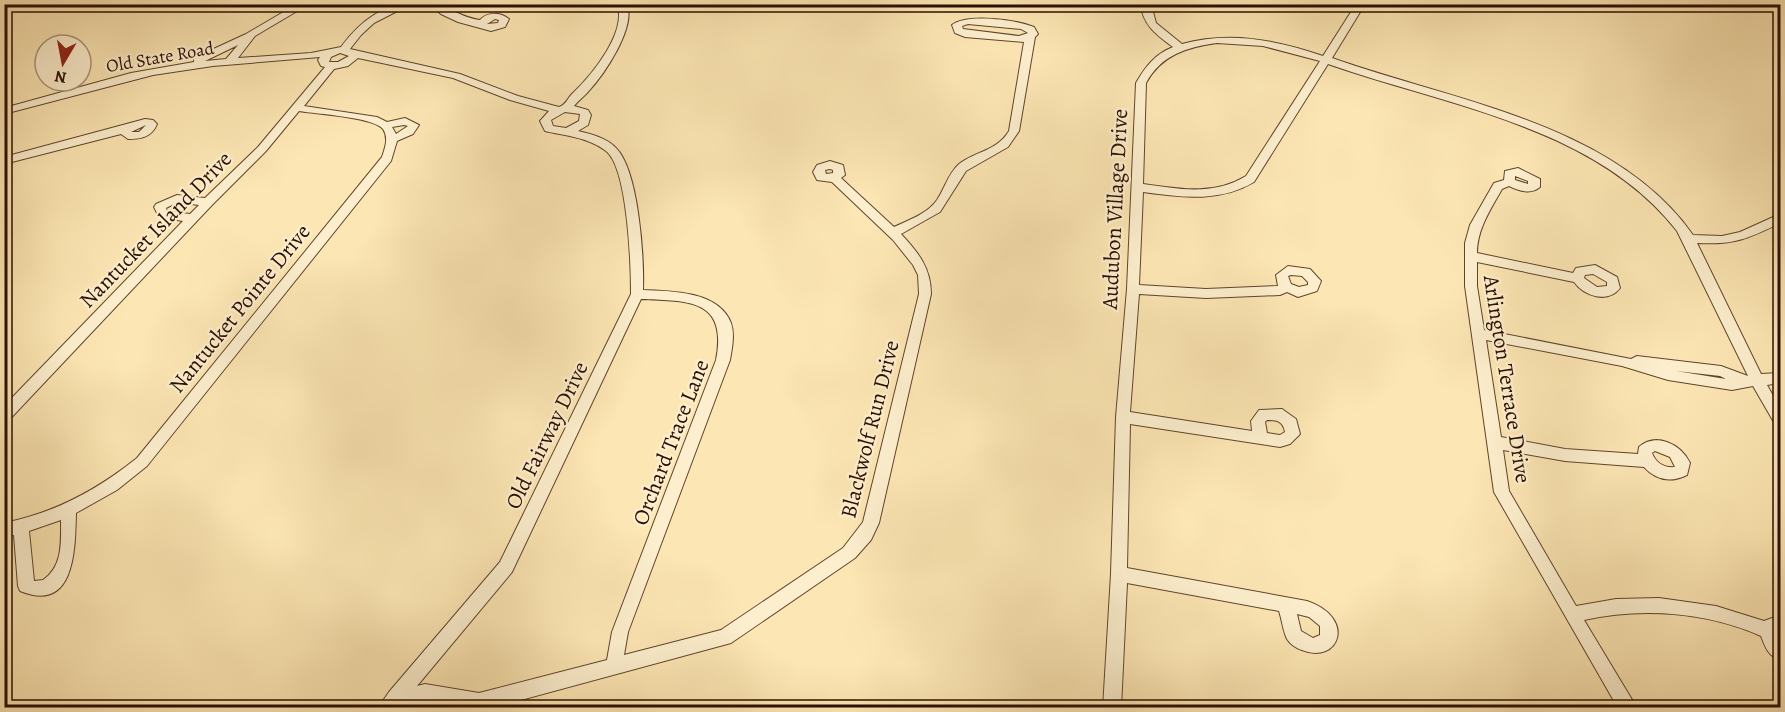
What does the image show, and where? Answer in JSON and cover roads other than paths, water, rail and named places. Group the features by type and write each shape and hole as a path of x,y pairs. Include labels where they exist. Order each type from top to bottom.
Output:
{"street":[{"name":"Old State Road","path":"4,111 109,82 175,68 230,61 252,34 304,4"},
{"path":"345,63 356,33 369,21 406,4"},
{"path":"433,4 446,15 459,20 481,23"},
{"path":"547,117 563,109 583,91 625,25 626,10 622,4"},
{"path":"1146,4 1147,16 1151,22 1181,48"},
{"path":"1137,187 1211,193 1244,184 1256,173 1361,4"},
{"path":"892,233 936,209 952,180 963,167 992,154 1008,142 1014,131 1032,32 1023,26 967,21 959,23 958,31 965,34 1019,39 1030,37"},
{"path":"175,68 222,50 252,34"},
{"name":"Audubon Village Drive","path":"1112,708 1119,574 1123,417 1133,289 1141,83 1154,62 1181,48 1213,40 1265,43 1551,134 1616,167 1635,180 1666,208 1689,239 1752,380 1780,420"},
{"path":"230,61 298,58 349,52 378,61 456,76 514,98 563,109 584,117"},
{"name":"Nantucket Island Drive","path":"4,416 208,202 262,149 298,108 327,64 325,57 331,53"},
{"path":"298,58 327,64 378,61"},
{"path":"583,91 584,117"},
{"path":"514,98 520,105 547,117"},
{"path":"298,108 363,116 387,125 405,121 414,125 409,132 393,140 387,125"},
{"path":"547,117 546,126 549,129 590,137 609,147"},
{"path":"568,132 584,117"},
{"name":"Old Fairway Drive","path":"391,703 506,567 637,294 638,272 624,170 609,147 607,139 584,117"},
{"path":"4,160 93,136 126,130"},
{"name":"Nantucket Pointe Drive","path":"4,530 21,527 69,508 117,482 142,462 387,158 393,140"},
{"name":"Blackwolf Run Drive","path":"471,705 725,637 849,553 865,535 871,523 925,294 924,277 921,268 892,233 834,178"},
{"name":"Arlington Terrace Drive","path":"1510,182 1498,186 1476,225 1470,256 1471,286 1502,492 1572,615 1629,708"},
{"path":"192,219 163,214 160,207 177,198 208,202"},
{"path":"1689,239 1722,240 1743,236 1780,218"},
{"path":"1470,256 1578,278"},
{"path":"1133,289 1177,294 1214,294 1280,290 1287,287"},
{"name":"Orchard Trace Lane","path":"614,667 620,632 729,340 723,321 710,306 701,301 677,295 637,294"},
{"path":"1478,334 1622,361 1648,361 1722,371 1780,388"},
{"path":"1752,380 1780,378"},
{"path":"1123,417 1260,438 1280,441 1290,438 1293,429 1288,419 1276,413 1264,414 1258,421 1260,438"},
{"path":"1494,442 1565,455 1647,461"},
{"path":"21,527 26,586 37,589 46,587 59,578 66,566 69,508"},
{"path":"1119,574 1286,605 1309,610 1323,618 1330,630 1329,639 1319,646 1306,645 1294,636 1286,605"},
{"path":"1572,615 1622,606 1672,608 1723,614 1774,627 1772,644 1780,652"},
{"path":"391,703 425,693 471,705"},
{"path":"391,703 418,708"}]}
